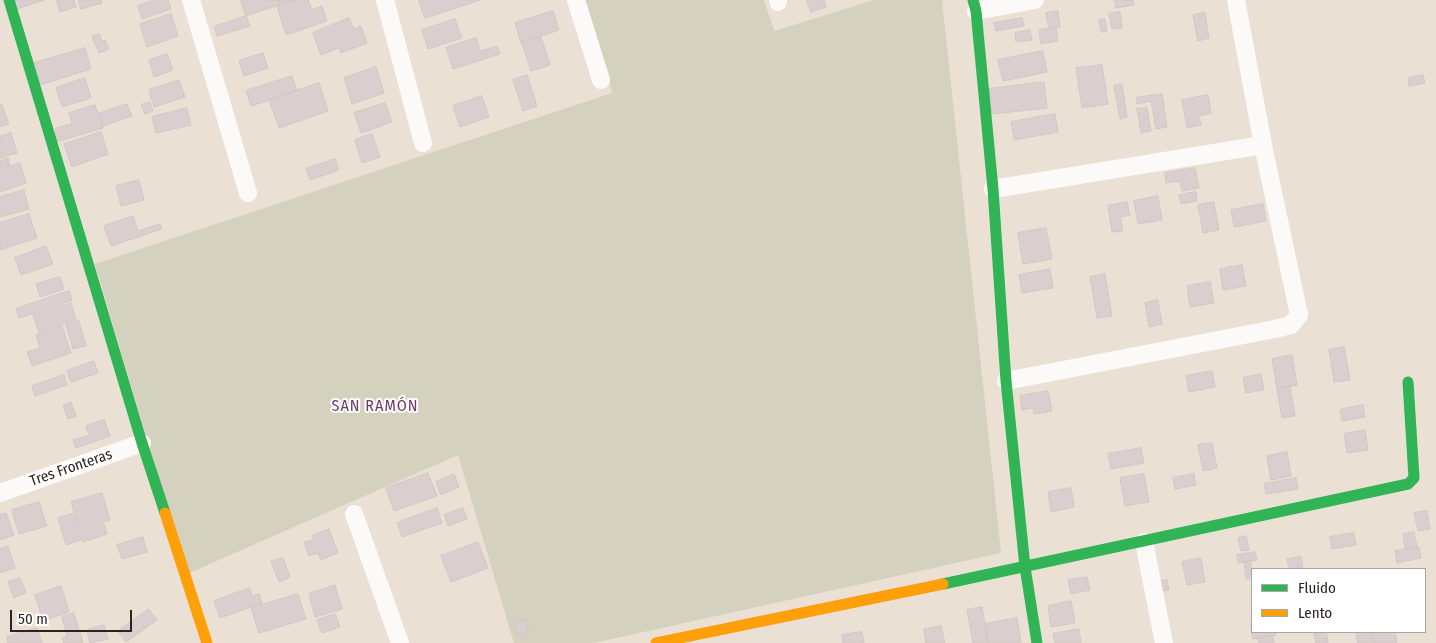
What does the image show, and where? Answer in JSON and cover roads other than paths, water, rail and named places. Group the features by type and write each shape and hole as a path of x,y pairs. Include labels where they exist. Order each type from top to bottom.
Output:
{"street":[{"path":"9,0 142,443 207,643"},
{"path":"191,0 248,193"},
{"path":"386,0 423,143"},
{"path":"576,0 601,80"},
{"path":"1035,0 975,6 993,189 1006,381 1025,567 1037,643"},
{"path":"1006,381 1291,325 1299,315 1236,0"},
{"path":"993,189 1264,145"},
{"path":"656,643 1144,542 1408,484 1414,478 1408,382"},
{"name":"Tres Fronteras","path":"0,493 142,443"},
{"path":"354,514 400,643"},
{"path":"1144,542 1164,643"}],"district":[{"name":"SAN RAMÓN","path":"375,407"}]}
